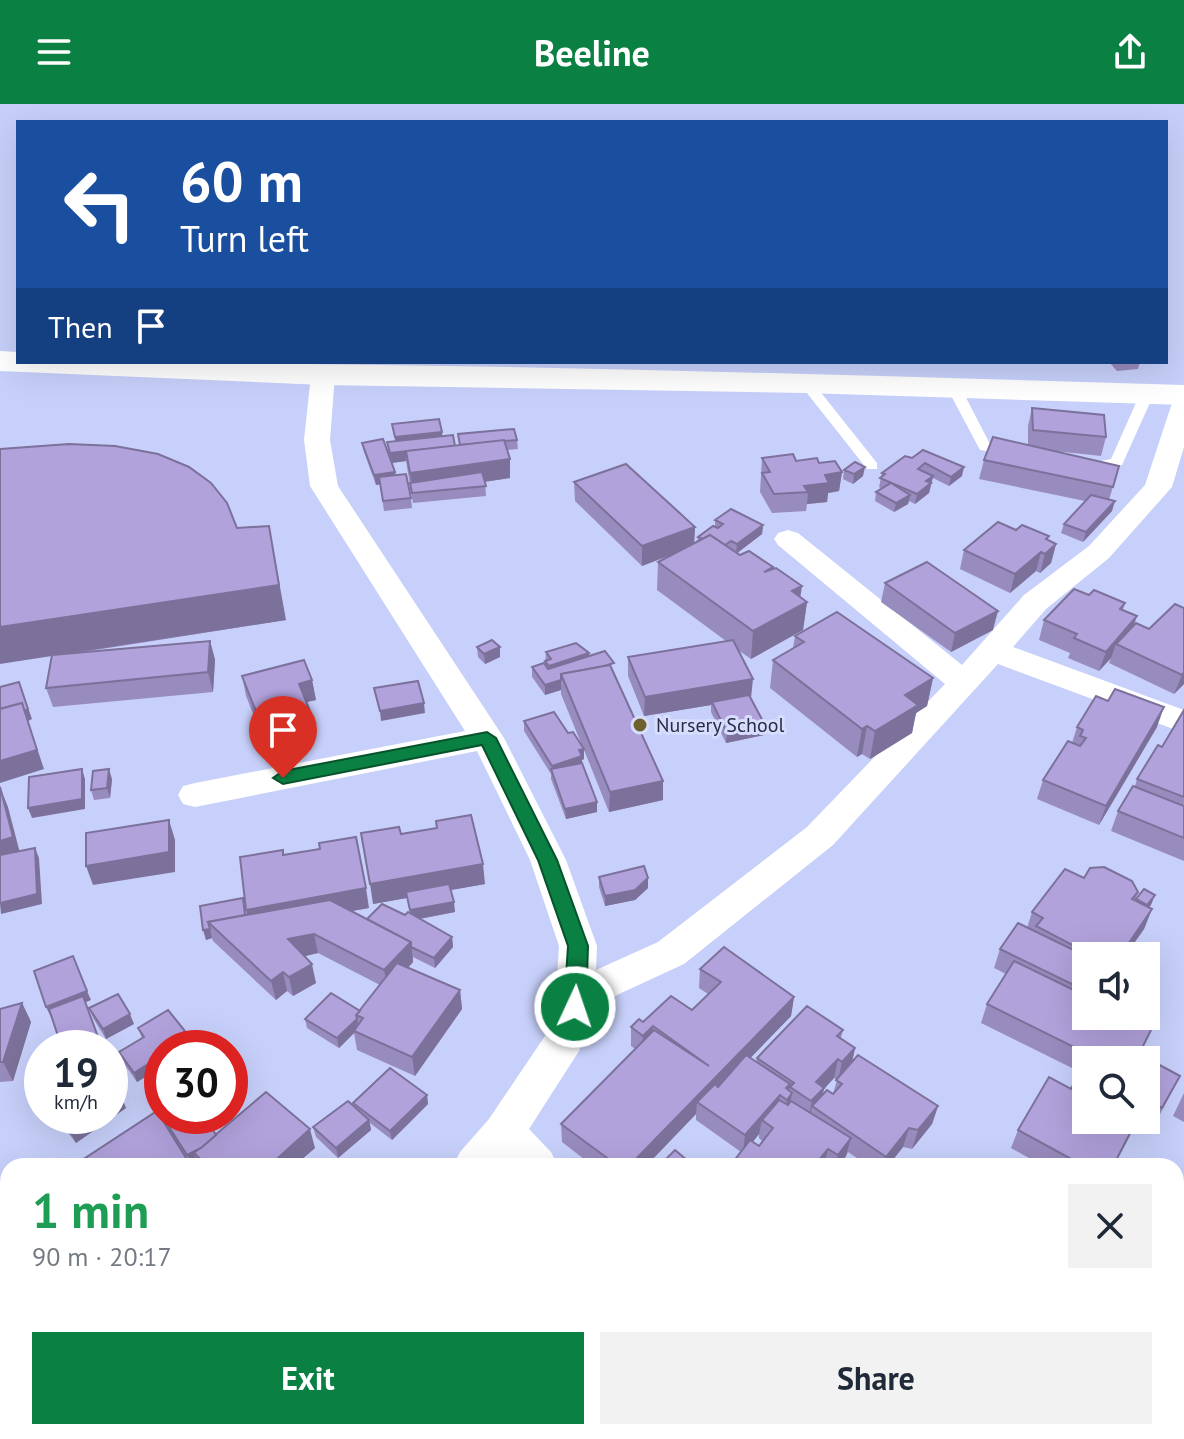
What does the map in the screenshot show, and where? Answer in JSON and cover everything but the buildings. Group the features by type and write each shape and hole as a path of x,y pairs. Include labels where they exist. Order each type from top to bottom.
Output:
{"main road":[{"path":"69,364 323,375 806,383 1184,395"}],"street":[{"path":"323,375 317,440 324,486 487,738 548,860 578,946 575,1007 565,1039 504,1132 482,1158"},
{"path":"575,1007 603,984 671,953 820,836 964,683 1035,602 1099,552 1158,487 1184,406"},
{"path":"788,539 964,683"},
{"path":"991,650 1184,722"},
{"path":"195,795 487,738"},
{"path":"504,1132 528,1158"}],"lane":[{"path":"806,383 872,466"},
{"path":"954,388 985,447 1035,458"},
{"path":"1074,466 1087,469 1117,462 1146,396"}],"place":[{"name":"Nursery School","path":"640,725"}],"route":[{"path":"283,778 487,738 548,860 578,946 575,1007"}]}
